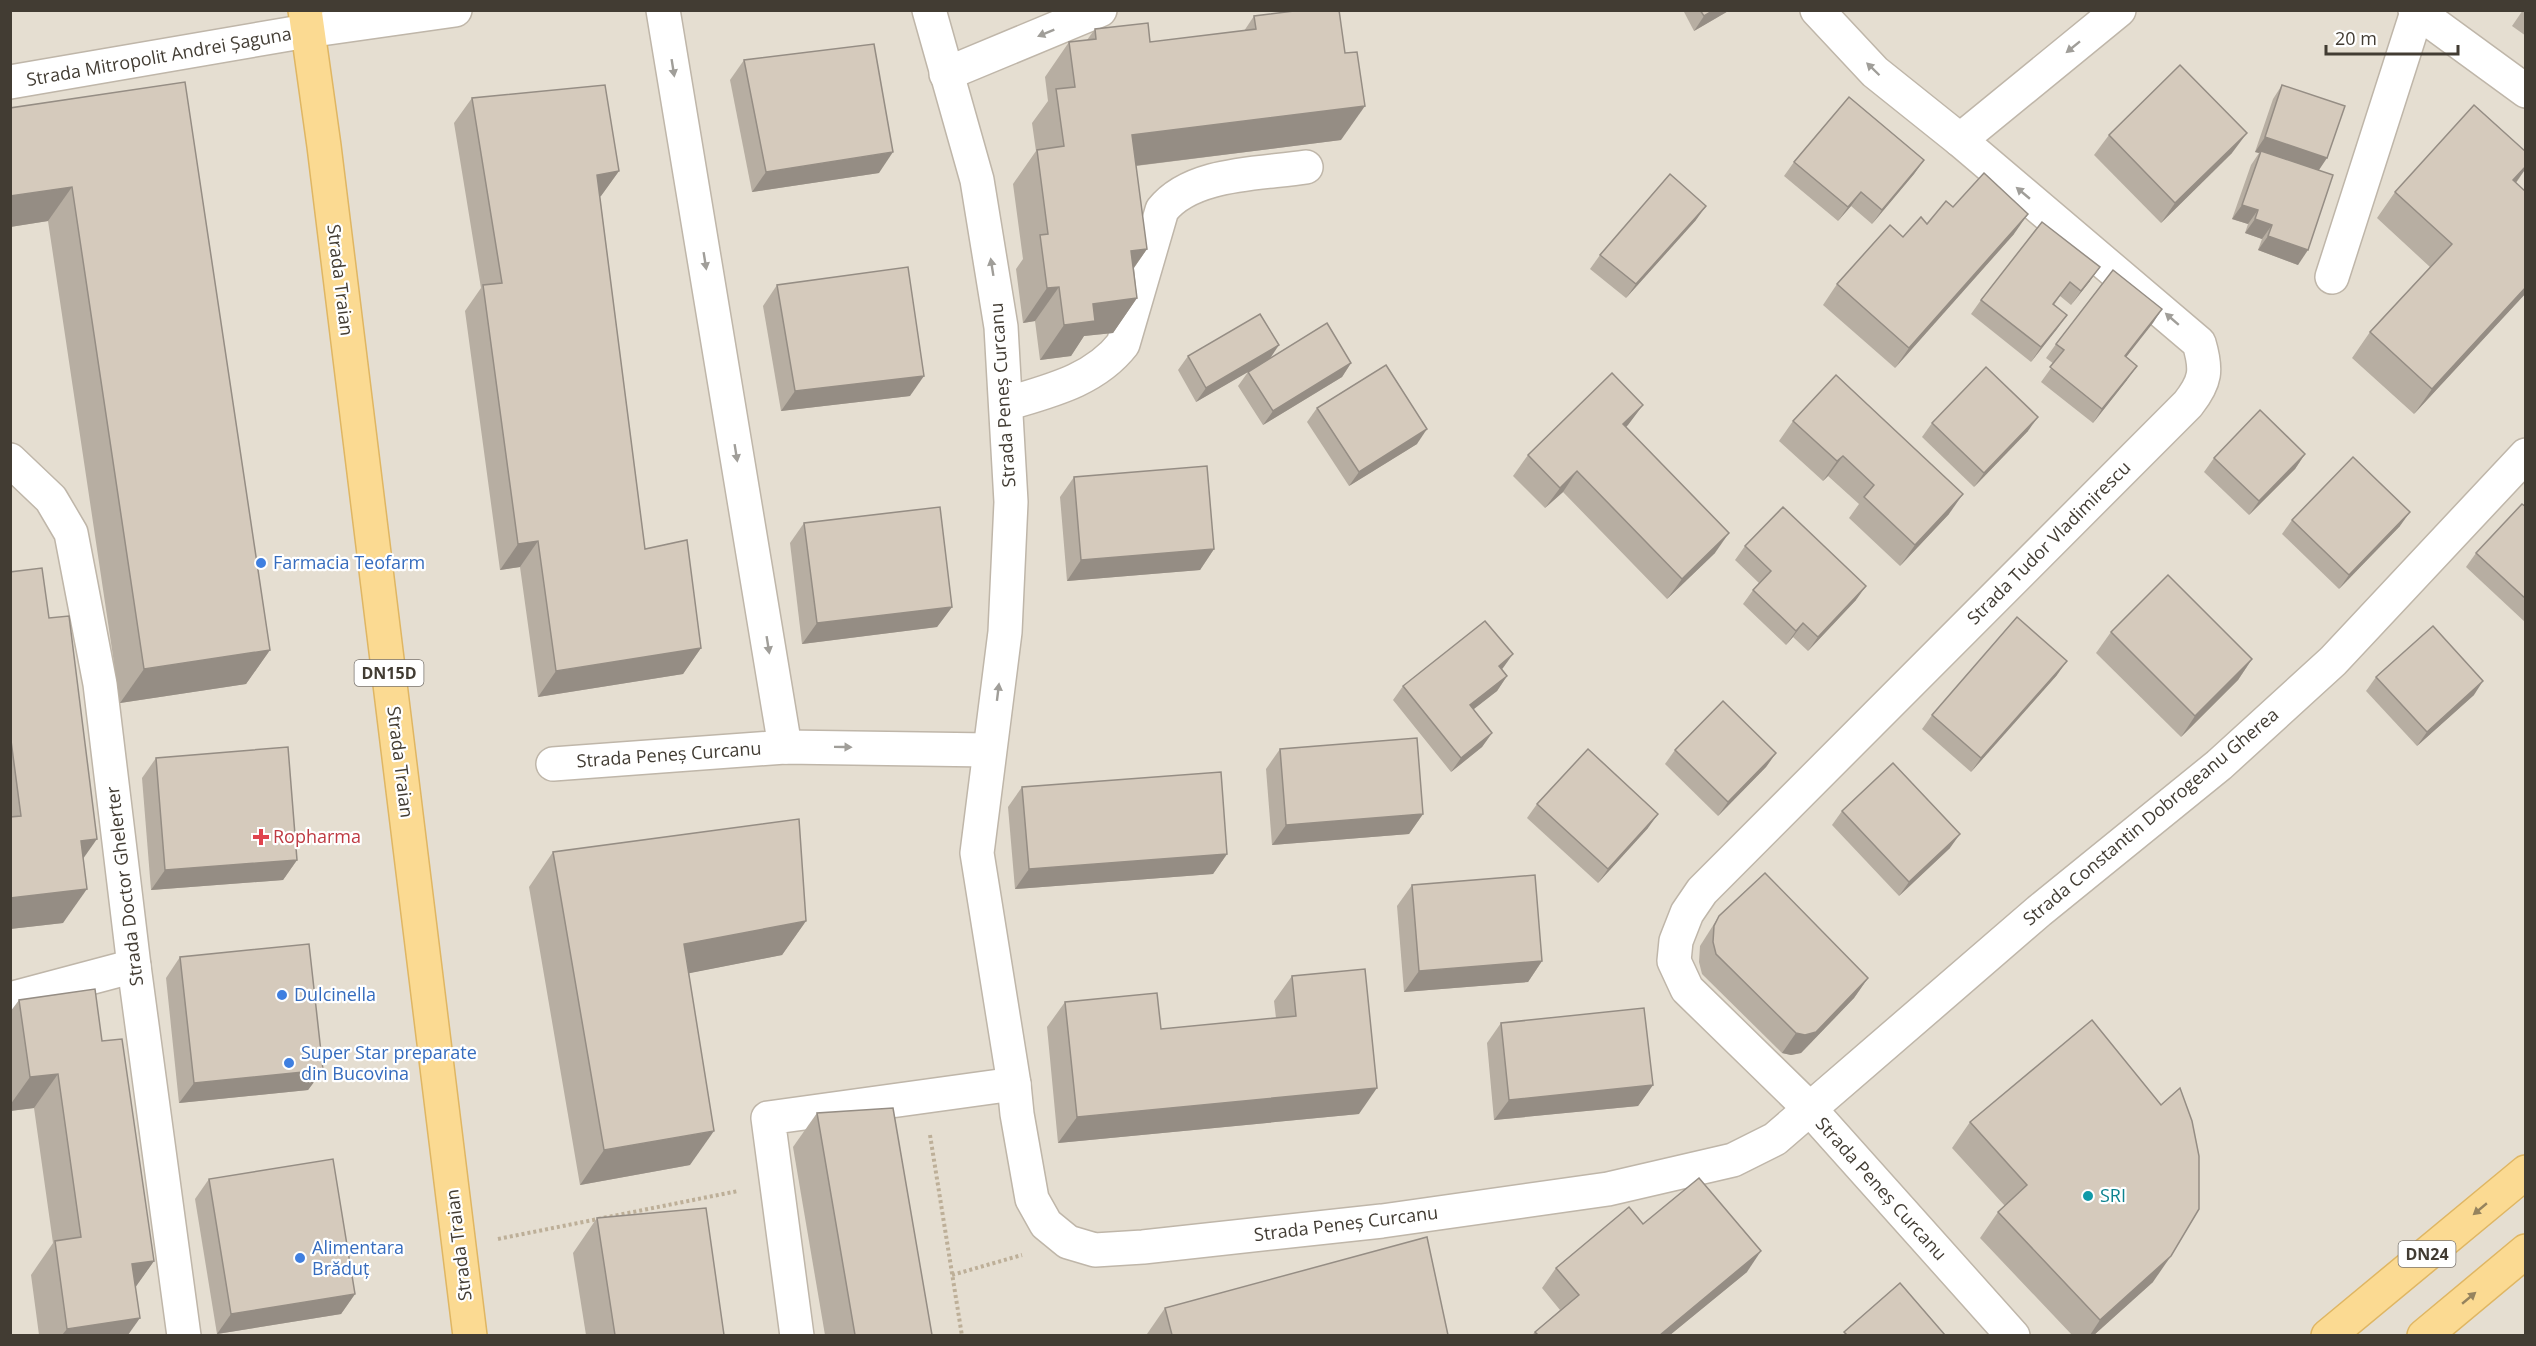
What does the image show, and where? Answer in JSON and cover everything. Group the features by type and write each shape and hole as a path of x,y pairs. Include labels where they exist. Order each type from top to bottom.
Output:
{"main road":[{"name":"Strada Traian","path":"306,21 327,170 470,1335"},
{"name":"DN24","path":"2328,1335 2526,1172"},
{"path":"2424,1335 2526,1251"}],"street":[{"name":"Strada Mitropolit Andrei Șaguna","path":"10,82 306,21 455,10"},
{"name":"Strada Peneș Curcanu","path":"663,10 784,747"},
{"name":"Strada Peneș Curcanu","path":"929,10 977,180 1001,327 1011,502 1005,632 977,853 1032,1199 1046,1224 1068,1242 1095,1250 1143,1247 1382,1221 1608,1189 1733,1160 1775,1138 1809,1108 2013,1335"},
{"path":"946,74 1100,10"},
{"name":"Strada Tudor Vladimirescu","path":"1809,1108 1687,989 1674,961 1676,941 1687,913 1702,891 2188,404 2201,388 2205,364 2199,342 1960,140 1875,72 1817,10"},
{"path":"1960,140 2119,10"},
{"path":"2332,277 2416,11 2526,91"},
{"path":"1006,404 1060,387 1093,372 1110,361 1123,344 1162,210 1171,198 1208,181 1306,167"},
{"name":"Strada Constantin Dobrogeanu Gherea","path":"1809,1108 2039,911 2219,765 2332,661 2526,455"},
{"name":"Strada Doctor Ghelerter","path":"10,460 51,499 71,533 100,684 134,966 184,1335"},
{"name":"Strada Peneș Curcanu","path":"553,764 784,747 989,750"},
{"path":"10,999 134,966"},
{"path":"797,1335 768,1118 1014,1084"}],"path":[{"path":"929,1130 962,1335"},
{"path":"459,1246 777,1184"},
{"path":"952,1275 1068,1242"}],"shaded area":[{"path":"11,11 2525,11 2525,1335 11,1335"}],"building":[{"path":"1302,10 1339,10 1345,53 1357,52 1365,106 1132,135 1147,249 1131,251 1137,298 1093,304 1095,321 1064,325 1059,287 1047,288 1040,235 1048,234 1037,150 1064,146 1056,89 1075,87 1069,42 1096,39 1095,29 1148,23 1150,42 1256,29 1254,16"},
{"path":"1700,10 1714,10 1704,16"},
{"path":"874,44 893,152 766,172 744,60"},
{"path":"2180,65 2247,133 2175,203 2109,135"},
{"path":"185,82 270,650 144,669 72,187 10,196 10,108"},
{"path":"605,85 619,171 597,175 645,549 687,540 701,648 556,671 538,541 518,544 483,285 502,283 472,98"},
{"path":"2282,85 2345,106 2327,158 2265,137"},
{"path":"1849,97 1924,160 1882,210 1861,192 1848,207 1794,162"},
{"path":"2474,105 2526,152 2526,166 2513,180 2526,192 2526,287 2432,389 2370,332 2452,244 2395,192"},
{"path":"2261,151 2333,175 2308,250 2268,236 2272,225 2255,219 2258,210 2242,205"},
{"path":"1984,173 2028,214 1909,348 1837,284 1890,225 1903,237 1921,217 1927,224 1946,201 1953,207"},
{"path":"1670,174 1706,206 1636,284 1600,255"},
{"path":"2042,222 2100,267 2081,291 2070,282 2053,304 2067,315 2041,347 1981,300"},
{"path":"908,267 924,376 795,391 777,285"},
{"path":"2113,270 2162,309 2125,356 2137,366 2102,409 2050,367 2064,350 2056,344"},
{"path":"1260,314 1279,345 1206,388 1188,356"},
{"path":"1327,323 1351,363 1273,411 1248,372"},
{"path":"1386,365 1427,429 1359,472 1317,408"},
{"path":"1986,367 2038,417 1984,473 1932,423"},
{"path":"1612,373 1643,405 1623,424 1729,533 1682,579 1577,471 1560,488 1528,455"},
{"path":"1836,375 1963,494 1915,545 1864,497 1874,485 1843,456 1837,461 1793,421"},
{"path":"2260,410 2305,454 2259,501 2214,458"},
{"path":"2353,457 2410,512 2349,575 2292,520"},
{"path":"1207,466 1214,549 1081,560 1074,477"},
{"path":"2522,504 2526,507 2526,599 2476,553"},
{"path":"940,507 952,607 817,623 804,523"},
{"path":"1783,507 1866,586 1818,637 1803,623 1796,631 1753,590 1771,571 1745,546"},
{"path":"42,568 49,618 69,616 97,839 81,841 87,889 10,898 10,817 21,816 10,733 10,572"},
{"path":"2168,575 2252,659 2195,716 2111,632"},
{"path":"2017,617 2067,661 1981,758 1932,715"},
{"path":"1485,621 1513,654 1499,666 1507,676 1470,705 1492,733 1461,758 1403,686"},
{"path":"2433,626 2483,681 2427,732 2376,677"},
{"path":"1723,701 1776,753 1728,802 1675,750"},
{"path":"1417,738 1423,814 1286,825 1280,749"},
{"path":"288,747 297,860 165,870 156,758"},
{"path":"1588,749 1658,814 1608,869 1537,804"},
{"path":"1893,763 1960,834 1909,882 1842,811"},
{"path":"1221,772 1227,854 1029,869 1022,787"},
{"path":"799,819 806,921 684,944 714,1131 604,1150 553,852"},
{"path":"1765,873 1868,978 1816,1032 1805,1035 1796,1033 1716,954 1713,942 1714,926 1719,916"},
{"path":"1535,875 1542,961 1419,971 1412,885"},
{"path":"309,944 323,1070 194,1083 180,957"},
{"path":"1365,969 1377,1088 1077,1117 1065,1002 1157,993 1161,1029 1296,1016 1292,976"},
{"path":"95,989 102,1041 122,1039 154,1261 132,1264 140,1318 67,1329 55,1241 81,1237 58,1074 30,1077 19,1000"},
{"path":"1644,1008 1653,1085 1509,1100 1501,1023"},
{"name":"SRI","path":"2092,1020 2161,1105 2180,1088 2192,1121 2199,1156 2199,1209 2171,1256 2100,1320 1998,1212 2027,1185 1970,1122"},
{"path":"893,1108 932,1335 855,1335 817,1113"},
{"path":"333,1159 355,1294 231,1314 209,1179"},
{"path":"1699,1178 1761,1251 1660,1335 1538,1335 1535,1332 1579,1295 1556,1268 1629,1207 1643,1224"},
{"path":"706,1208 724,1335 615,1335 597,1218"},
{"path":"1427,1237 1448,1335 1172,1335 1165,1308"},
{"path":"1900,1283 1945,1335 1847,1335 1844,1332"}],"place":[{"name":"Farmacia Teofarm","path":"261,563"},
{"name":"Ropharma","path":"261,837"},
{"name":"Dulcinella","path":"282,995"},
{"name":"Super Star preparate din Bucovina","path":"289,1063"},
{"name":"SRI","path":"2088,1196"},
{"name":"Alimentara Brăduț","path":"300,1258"}]}
